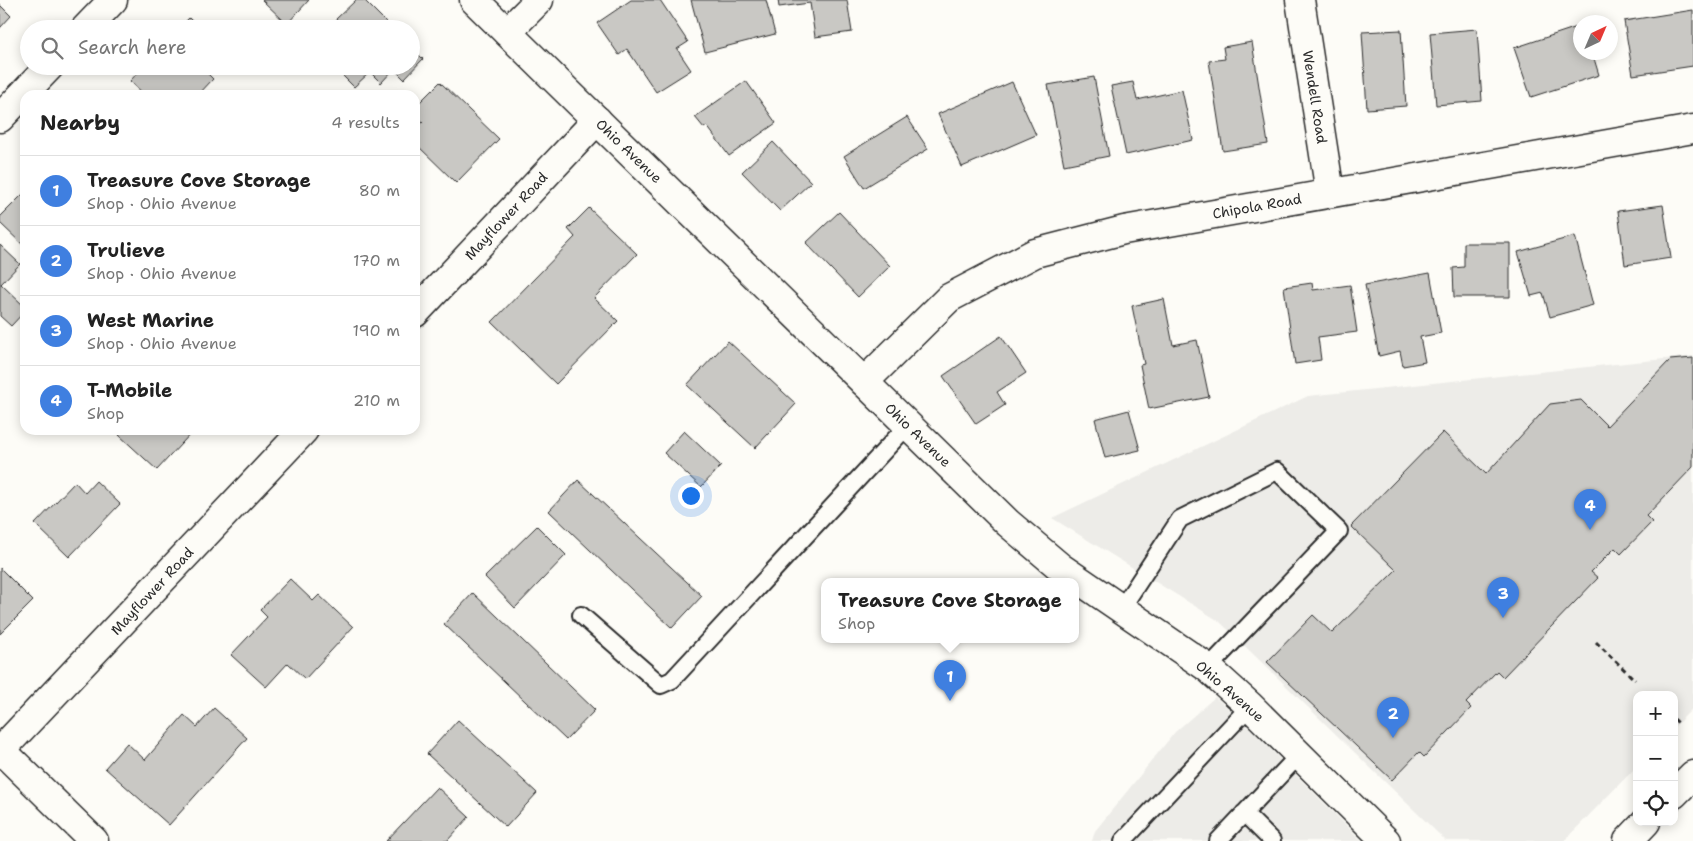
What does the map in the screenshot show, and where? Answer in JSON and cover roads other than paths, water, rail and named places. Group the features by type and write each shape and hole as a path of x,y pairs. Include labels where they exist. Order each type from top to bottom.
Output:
{"street":[{"path":"93,20 112,0"},
{"name":"Ohio Avenue","path":"474,0 1008,523 1076,578"},
{"path":"507,32 540,0"},
{"name":"Wendell Road","path":"1300,0 1330,193"},
{"path":"27,90 41,75"},
{"path":"0,118 20,97"},
{"name":"Mayflower Road","path":"420,307 597,120"},
{"name":"Chipola Road","path":"864,382 949,298 1035,254 1124,230 1693,129"},
{"name":"Mayflower Road","path":"0,750 299,435"},
{"name":"Ohio Avenue","path":"1079,580 1208,668 1250,706 1386,841"},
{"path":"0,750 94,841"},
{"path":"1678,790 1693,775"},
{"path":"1628,841 1642,826"}],"lane":[{"path":"581,615 661,685 672,680 908,425"},
{"path":"1121,609 1180,519 1277,471 1339,531 1208,668"},
{"path":"1123,841 1250,706"},
{"path":"1218,841 1299,755"},
{"path":"1244,813 1272,841"}],"place":[{"name":"T-Mobile","path":"1590,530"},
{"name":"West Marine","path":"1503,618"},
{"name":"Treasure Cove Storage","path":"950,701"},
{"name":"Trulieve","path":"1393,738"}]}
